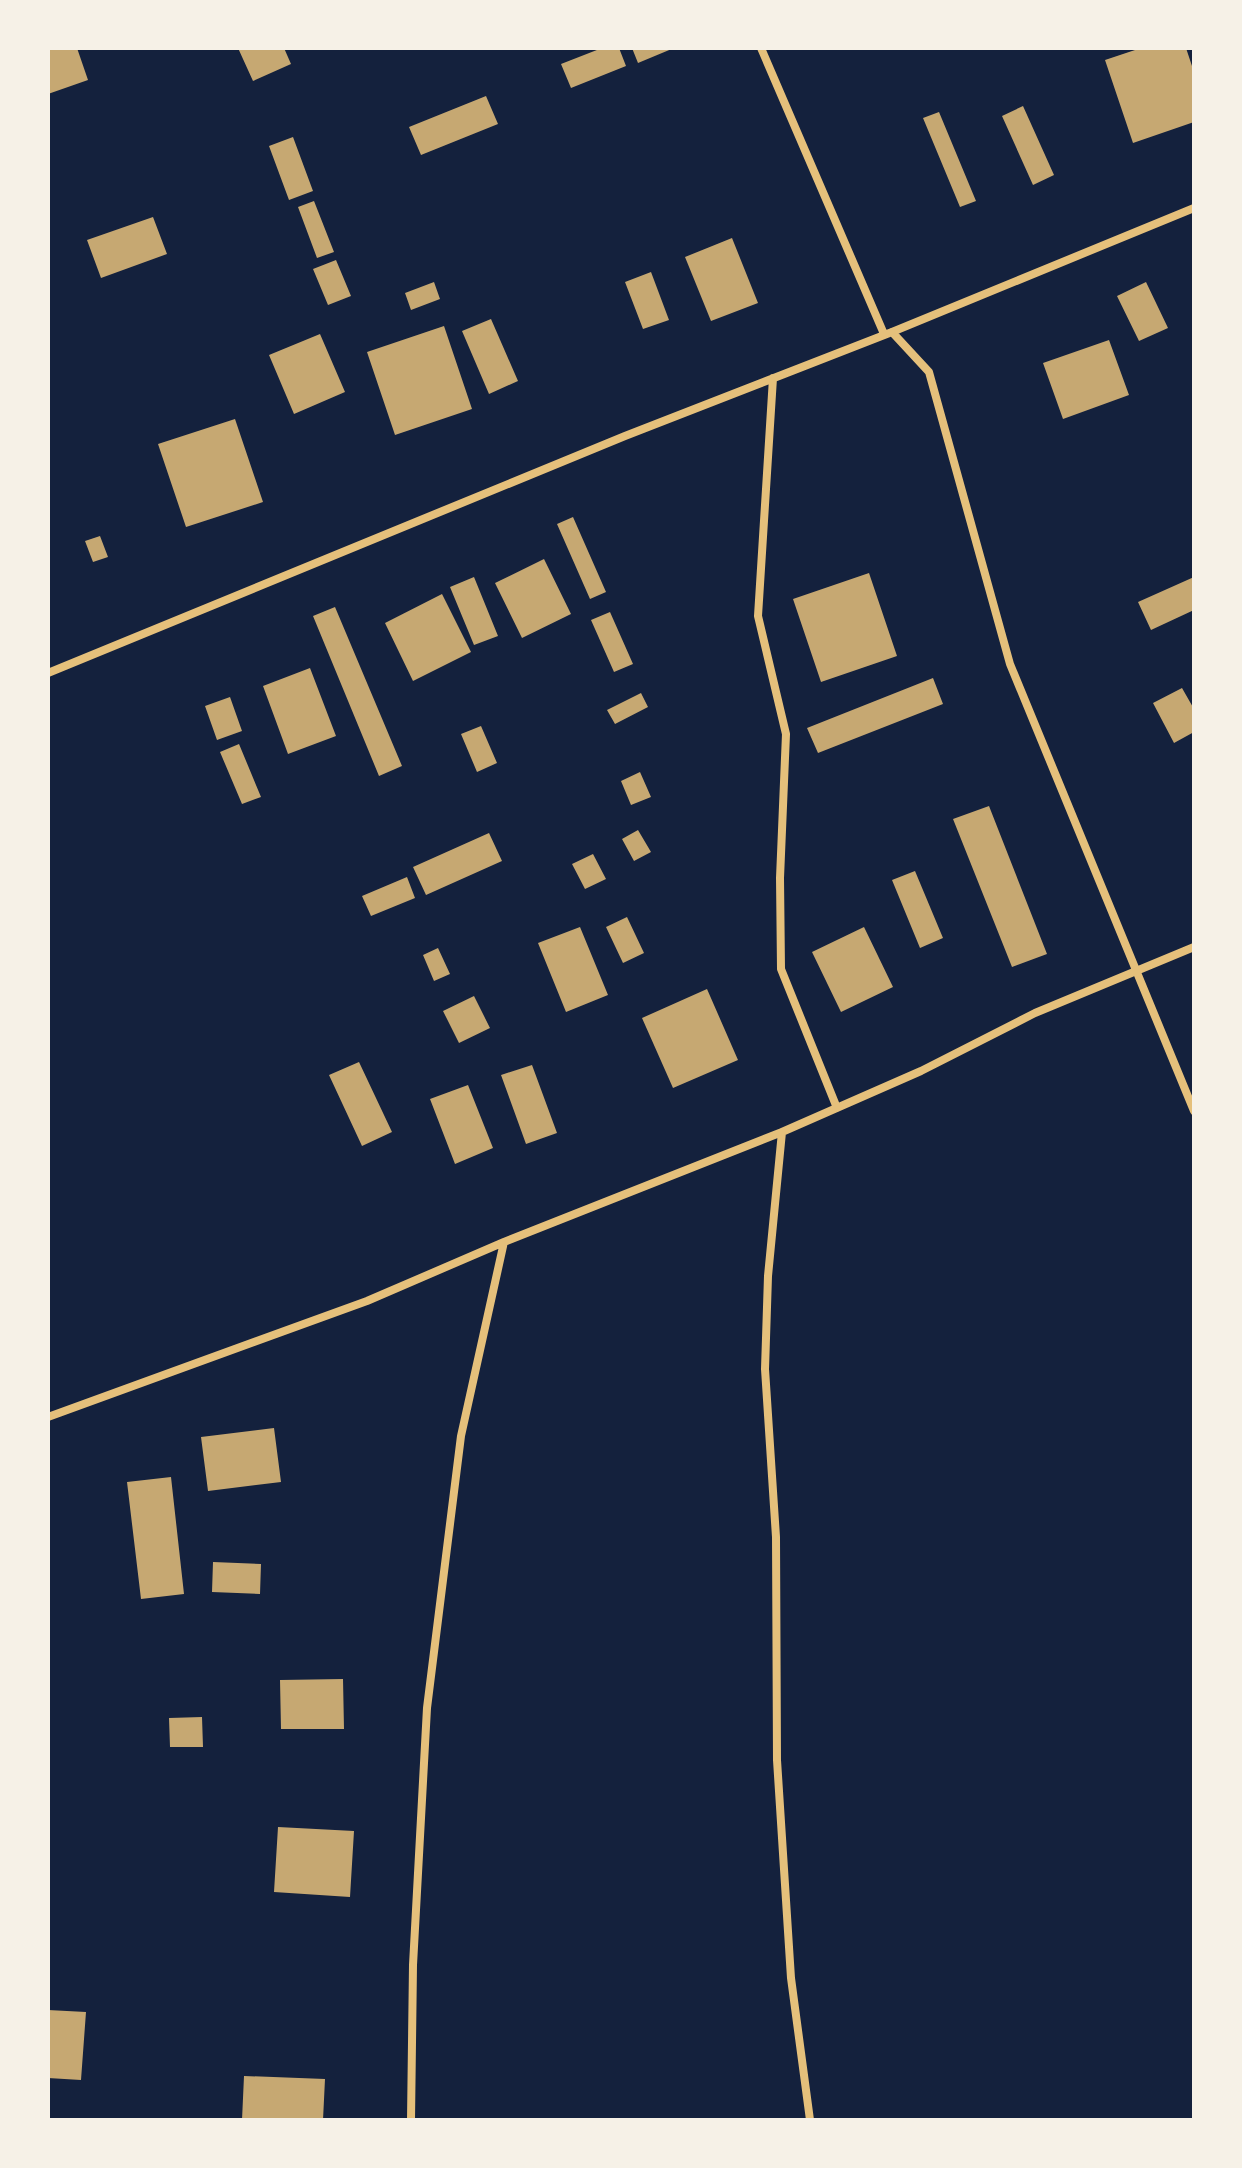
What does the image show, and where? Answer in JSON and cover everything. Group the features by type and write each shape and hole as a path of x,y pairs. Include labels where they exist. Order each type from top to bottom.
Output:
{"street":[{"path":"761,48 888,333 929,372 1010,664 1194,1111"},
{"path":"48,673 1194,208"},
{"path":"773,378 758,616 786,734 780,878 781,969 837,1108"},
{"path":"50,1414 367,1301 504,1242 782,1132 921,1071 1035,1013 1194,947"},
{"path":"782,1132 768,1276 765,1369 776,1537 777,1760 791,1978 810,2120"},
{"path":"411,2120 413,1965 427,1708 461,1436 504,1242"}],"building":[{"path":"48,48 77,48 88,80 48,94"},
{"path":"238,48 284,48 291,64 253,81"},
{"path":"602,48 619,48 626,66 571,88 561,64"},
{"path":"632,48 674,48 638,63"},
{"path":"1141,48 1186,48 1194,72 1194,122 1133,143 1105,60"},
{"path":"486,96 498,124 421,155 409,127"},
{"path":"1023,106 1054,175 1033,185 1002,116"},
{"path":"939,112 976,201 960,207 923,118"},
{"path":"293,137 313,191 289,200 269,146"},
{"path":"314,201 334,252 317,258 298,207"},
{"path":"153,217 167,254 101,278 87,240"},
{"path":"732,238 758,303 711,321 685,257"},
{"path":"336,260 351,296 328,305 313,269"},
{"path":"651,272 669,320 643,329 625,282"},
{"path":"434,282 440,299 411,310 405,293"},
{"path":"1146,282 1168,328 1139,341 1117,296"},
{"path":"491,319 518,381 489,394 462,331"},
{"path":"444,326 472,409 395,435 367,352"},
{"path":"320,334 345,392 294,414 269,355"},
{"path":"1109,340 1129,395 1063,419 1043,363"},
{"path":"235,419 263,502 186,527 158,444"},
{"path":"573,517 606,592 590,599 557,524"},
{"path":"100,536 108,557 93,562 85,541"},
{"path":"544,559 571,614 522,638 495,583"},
{"path":"869,573 897,656 821,682 793,599"},
{"path":"474,577 498,636 474,645 450,587"},
{"path":"1194,577 1194,610 1151,630 1138,602"},
{"path":"442,594 471,652 413,681 385,623"},
{"path":"335,607 402,766 379,776 313,616"},
{"path":"610,612 633,664 614,672 591,620"},
{"path":"310,668 336,736 288,754 263,686"},
{"path":"933,678 943,704 818,753 807,728"},
{"path":"1182,688 1194,709 1194,732 1174,743 1153,703"},
{"path":"641,693 648,707 615,724 607,710"},
{"path":"230,697 242,731 217,740 205,706"},
{"path":"481,726 497,763 477,772 461,734"},
{"path":"239,744 261,797 242,804 220,752"},
{"path":"640,772 651,797 631,805 621,781"},
{"path":"989,806 1047,954 1012,967 953,819"},
{"path":"638,830 651,852 634,861 622,839"},
{"path":"489,833 502,861 426,895 413,867"},
{"path":"593,854 606,879 585,889 572,864"},
{"path":"915,871 943,938 920,948 892,880"},
{"path":"407,877 415,898 371,916 362,896"},
{"path":"627,917 644,953 623,963 606,927"},
{"path":"580,927 608,995 566,1012 538,943"},
{"path":"864,927 893,987 841,1012 812,952"},
{"path":"438,948 450,974 434,981 423,955"},
{"path":"707,989 738,1060 673,1088 642,1018"},
{"path":"474,996 490,1028 459,1043 443,1011"},
{"path":"359,1062 392,1132 362,1146 329,1075"},
{"path":"532,1065 557,1133 526,1144 501,1075"},
{"path":"468,1085 493,1148 455,1164 430,1099"},
{"path":"274,1428 281,1482 208,1491 201,1437"},
{"path":"171,1477 184,1594 141,1599 127,1482"},
{"path":"213,1562 261,1564 260,1594 212,1592"},
{"path":"343,1679 344,1729 281,1729 280,1680"},
{"path":"202,1717 203,1747 170,1747 169,1718"},
{"path":"278,1827 354,1831 350,1897 274,1892"},
{"path":"48,2010 86,2012 81,2080 48,2078"},
{"path":"244,2076 325,2079 323,2120 242,2120"}]}
